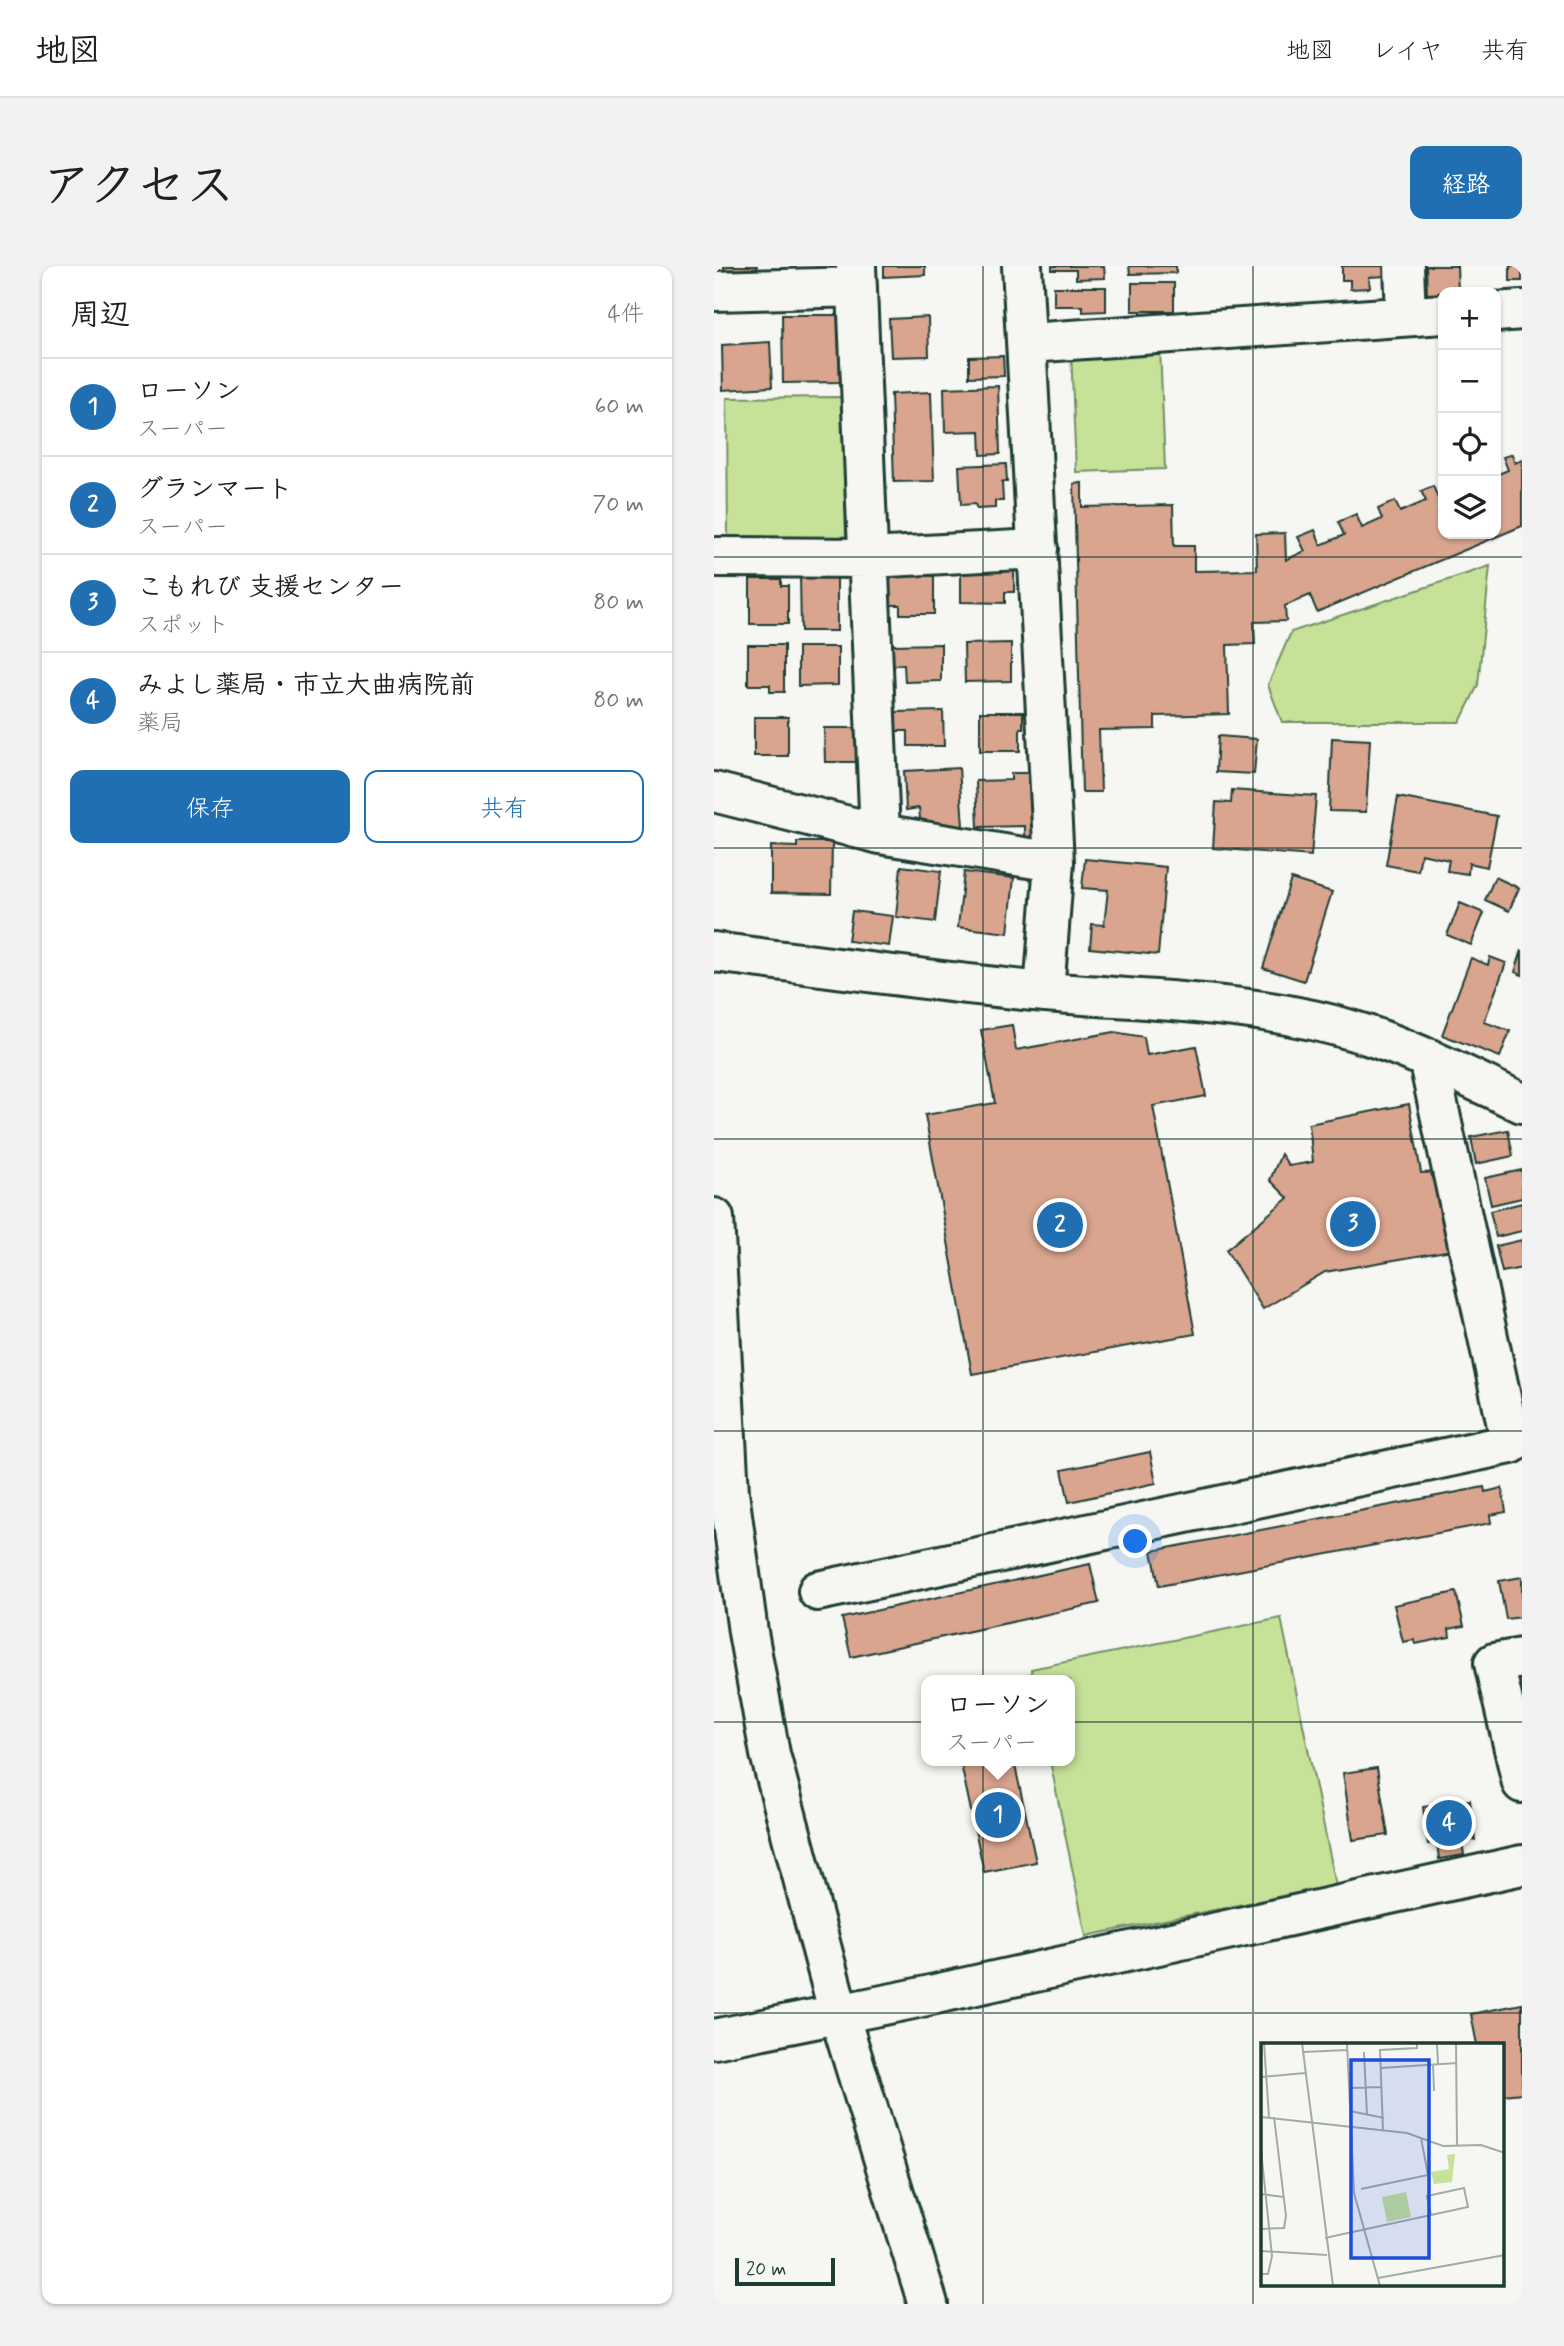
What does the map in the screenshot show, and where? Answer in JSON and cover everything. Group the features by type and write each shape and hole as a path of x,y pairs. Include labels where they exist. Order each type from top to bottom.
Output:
{"street":[{"path":"1022,266 1054,862 1044,992"},
{"path":"1027,343 1425,315 1404,266"},
{"path":"714,291 857,276 880,834"},
{"path":"1501,312 1522,310"},
{"path":"714,558 869,558 1038,548"},
{"path":"714,792 880,834 1054,862"},
{"path":"714,952 1044,992 1217,1005 1294,1016 1361,1033 1428,1058 1522,1102"},
{"path":"818,1591 1511,1444 1428,1058"},
{"path":"714,1218 730,1493 748,1632 770,1754 839,2014 928,2304"},
{"path":"1522,1658 1494,1663 1522,1783"},
{"path":"714,2039 1522,1865"}],"green space":[{"path":"1160,347 1165,469 1076,472 1071,350"},
{"path":"844,397 846,546 728,547 727,398"},
{"path":"1490,566 1478,685 1460,722 1282,722 1268,685 1291,632"},
{"path":"1281,1618 1336,1885 1086,1936 1051,1766 1075,1766 1075,1675 1032,1675 1031,1669"}],"building":[{"path":"724,266 757,266 757,274 724,273"},
{"path":"884,266 925,266 925,275 884,277"},
{"path":"1052,266 1104,266 1105,278 1076,279 1076,270 1052,270"},
{"path":"1129,266 1176,266 1176,273 1130,274"},
{"path":"1342,266 1386,266 1386,276 1369,277 1370,288 1350,289 1350,280 1342,280"},
{"path":"1426,266 1457,266 1458,287 1438,287 1438,294 1427,295"},
{"path":"1510,266 1522,266 1522,281 1510,281"},
{"path":"1132,283 1174,283 1174,311 1132,311"},
{"path":"1054,287 1106,287 1106,311 1083,312 1083,306 1054,306"},
{"path":"782,315 839,315 840,382 783,383"},
{"path":"928,317 929,356 891,357 889,319"},
{"path":"770,342 772,387 723,390 722,345"},
{"path":"1003,356 1004,376 969,377 969,357"},
{"path":"998,386 1000,454 981,455 980,431 945,432 944,388"},
{"path":"931,392 934,481 894,482 891,394"},
{"path":"1512,454 1515,463 1522,460 1522,526 1501,535 1501,473 1508,470 1503,457"},
{"path":"1006,464 1007,482 1002,482 1003,501 995,501 995,508 977,509 975,504 961,505 959,466"},
{"path":"1082,483 1082,507 1173,505 1174,546 1194,546 1194,571 1257,570 1256,534 1285,533 1286,560 1305,551 1298,537 1315,530 1321,545 1344,535 1338,522 1356,514 1362,528 1382,519 1378,509 1395,501 1400,512 1426,501 1421,491 1433,486 1438,498 1438,539 1491,539 1317,612 1310,595 1285,606 1286,621 1254,622 1255,644 1227,645 1229,714 1155,716 1155,729 1099,730 1101,792 1082,792 1074,484"},
{"path":"961,569 1014,569 1014,592 1005,592 1005,603 961,602"},
{"path":"800,576 837,576 837,631 801,631"},
{"path":"889,576 934,576 934,614 900,614 900,605 889,605"},
{"path":"750,579 781,579 781,586 788,586 788,624 750,624"},
{"path":"1011,643 1011,681 965,682 964,644"},
{"path":"941,644 941,681 905,682 904,664 892,665 892,645"},
{"path":"748,645 784,645 784,692 770,692 770,685 748,685"},
{"path":"798,647 838,647 838,685 798,686"},
{"path":"943,711 944,746 908,746 908,731 895,731 895,712"},
{"path":"980,712 1023,712 1020,751 980,751"},
{"path":"754,717 788,717 788,756 754,756"},
{"path":"824,728 863,728 863,745 857,745 857,762 825,762"},
{"path":"1218,736 1257,739 1254,774 1216,772"},
{"path":"1332,738 1370,740 1366,812 1329,811"},
{"path":"959,768 963,826 921,828 919,808 906,810 904,771"},
{"path":"1011,773 1033,773 1034,837 1025,837 1025,826 978,827 976,781 1011,780"},
{"path":"1232,790 1316,796 1311,856 1213,848 1216,802 1231,803"},
{"path":"1398,797 1497,816 1487,867 1469,863 1468,874 1447,871 1449,860 1421,854 1418,871 1386,865"},
{"path":"797,842 832,842 831,894 771,893 771,846 797,847"},
{"path":"1085,859 1166,867 1158,955 1090,948 1092,924 1104,925 1108,890 1082,888"},
{"path":"901,866 941,871 935,922 896,917"},
{"path":"964,872 1014,878 1008,933 958,927"},
{"path":"1495,877 1519,888 1509,911 1485,900"},
{"path":"1291,879 1332,892 1304,981 1263,968"},
{"path":"1460,903 1484,913 1471,945 1447,935"},
{"path":"852,911 893,916 889,946 848,941"},
{"path":"1522,950 1522,975 1515,972"},
{"path":"1490,957 1506,963 1484,1022 1510,1031 1500,1057 1442,1035 1471,958 1488,965"},
{"path":"1012,1025 1016,1050 1114,1032 1144,1037 1147,1055 1196,1046 1206,1096 1153,1106 1195,1334 972,1374 925,1115 995,1103 981,1030"},
{"path":"1409,1104 1421,1173 1440,1172 1452,1250 1325,1272 1263,1309 1226,1250 1288,1198 1270,1180 1281,1154 1289,1166 1313,1162 1309,1124"},
{"path":"1508,1130 1513,1156 1476,1164 1471,1137"},
{"path":"1522,1170 1522,1198 1491,1205 1485,1178"},
{"path":"1522,1203 1522,1231 1496,1237 1490,1211"},
{"path":"1522,1240 1522,1268 1502,1272 1496,1246"},
{"path":"1150,1452 1156,1483 1069,1502 1062,1470"},
{"path":"1484,1487 1485,1492 1502,1488 1506,1512 1490,1515 1491,1523 1159,1586 1152,1551"},
{"path":"1090,1564 1099,1603 851,1657 842,1618"},
{"path":"1522,1577 1522,1617 1506,1619 1499,1581"},
{"path":"1456,1592 1464,1626 1449,1629 1450,1637 1415,1644 1414,1640 1403,1642 1394,1605"},
{"path":"961,1766 1015,1766 1036,1862 984,1872"},
{"path":"1377,1768 1388,1835 1353,1840 1343,1773"},
{"path":"1470,1800 1475,1840 1462,1842 1464,1855 1439,1859 1437,1843 1428,1844 1423,1807"},
{"path":"1522,2004 1522,2093 1504,2095 1504,2043 1477,2043 1471,2014"}],"place":[{"name":"こもれび 支援センター","path":"1353,1224"},
{"name":"グランマート","path":"1060,1225"},
{"name":"ローソン","path":"998,1815"},
{"name":"みよし薬局・市立大曲病院前","path":"1449,1823"}]}
